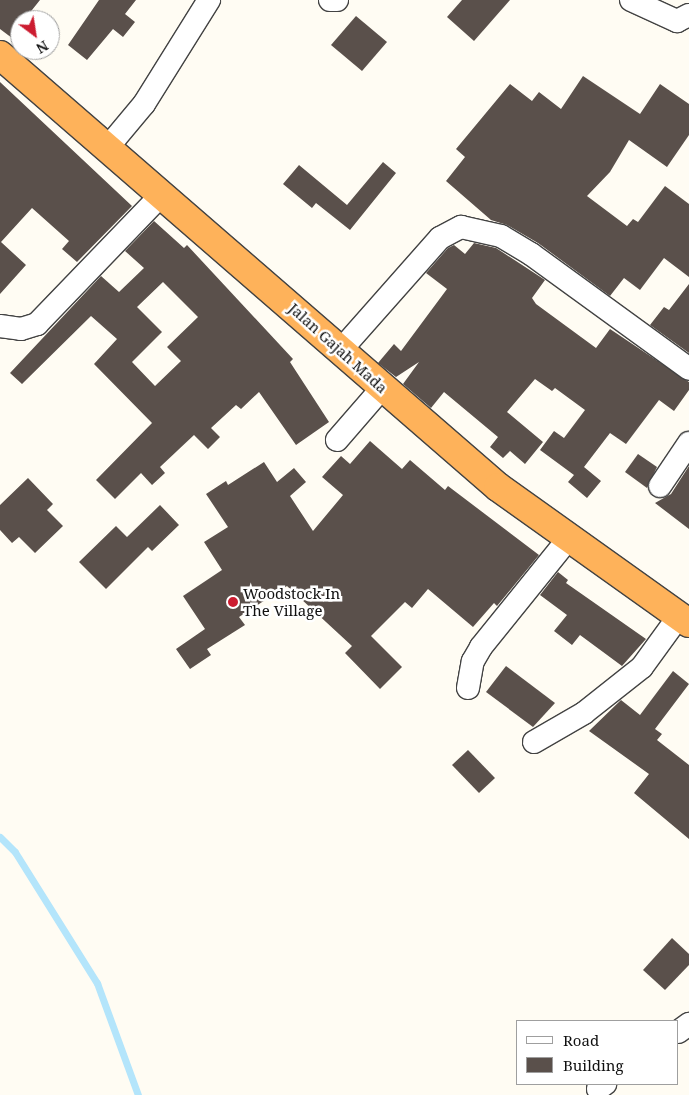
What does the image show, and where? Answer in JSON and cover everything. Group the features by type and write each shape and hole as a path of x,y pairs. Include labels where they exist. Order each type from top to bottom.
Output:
{"highway":[{"name":"Jalan Gajah Mada","path":"0,55 162,194 340,352 498,487 568,539 684,619"}],"street":[{"path":"108,147 144,104 209,0"},
{"path":"330,0 337,0"},
{"path":"631,0 677,21 689,15"},
{"path":"0,326 21,329 37,324 162,194"},
{"path":"340,352 440,238 461,227 501,236 539,259 689,369"},
{"path":"337,440 382,388"},
{"path":"660,486 689,443"},
{"path":"468,688 473,661 481,647 568,539"},
{"path":"534,742 584,713 642,667 684,619"}],"building":[{"path":"0,0 40,0 32,10 10,10 10,36 0,29"},
{"path":"99,0 136,0 125,14 135,22 123,37 113,29 87,60 68,45"},
{"path":"462,0 510,0 474,41 447,17"},
{"path":"356,16 387,42 362,71 331,45"},
{"path":"583,76 640,114 660,84 689,104 689,135 667,167 629,140 610,172 587,196 627,226 633,219 638,222 665,186 689,204 689,277 664,258 640,290 624,278 610,296 538,243 507,225 491,220 446,181 465,157 456,149 510,84 532,101 539,92 561,109"},
{"path":"0,82 132,206 77,262 62,249 69,241 32,208 1,242 26,265 0,294"},
{"path":"383,162 396,173 350,230 316,203 312,208 283,184 299,165 347,205"},
{"path":"154,221 184,248 187,245 293,359 290,362 329,422 296,445 259,392 241,409 236,405 211,428 220,437 208,449 194,435 160,467 165,473 152,485 141,473 115,499 96,480 152,423 94,364 117,339 91,316 22,384 10,373 101,276 119,292 144,268 125,251","holes":["163,282 198,317 167,347 181,361 155,386 132,362 162,332 137,307"]},
{"path":"474,243 496,248 545,280 532,298 536,304 596,348 610,329 689,382 689,390 674,411 659,400 626,444 610,433 584,467 601,481 587,498 568,482 574,475 540,450 554,431 564,438 585,410 555,388 552,391 535,379 507,412 543,442 525,464 510,451 503,458 490,447 498,437 444,392 431,408 403,384 419,362 396,377 378,363 394,344 401,351 447,289 426,273 448,248 454,245 465,254"},
{"path":"689,284 689,353 650,325 664,307 669,310"},
{"path":"370,441 402,469 410,460 445,490 448,486 539,555 497,606 494,603 473,627 428,589 412,608 405,602 371,636 402,667 380,689 345,653 352,646 287,586 239,617 245,625 207,649 211,655 190,669 176,649 205,629 183,596 222,570 204,542 228,527 206,494 226,481 228,485 264,462 277,482 294,468 306,482 290,496 313,531 343,495 322,477 341,456 350,464"},
{"path":"638,454 657,467 647,488 625,472"},
{"path":"689,466 689,529 655,503 671,494"},
{"path":"28,478 53,504 47,510 63,526 35,553 19,537 12,543 0,530 0,505"},
{"path":"160,505 179,525 152,551 148,547 106,589 79,562 116,526 127,537"},
{"path":"558,572 568,580 566,583 646,639 622,666 580,635 572,645 554,631 567,615 540,595"},
{"path":"506,666 555,703 533,727 486,692"},
{"path":"673,671 689,684 655,729 662,734 657,740 689,765 689,839 634,793 649,774 589,731 621,700 640,715"},
{"path":"468,750 495,778 479,793 452,765"},
{"path":"672,938 689,954 689,965 665,990 643,970"}],"waterway":[{"path":"0,837 15,852 97,983 138,1095"}],"place":[{"name":"Woodstock In The Village","path":"233,602"}]}
